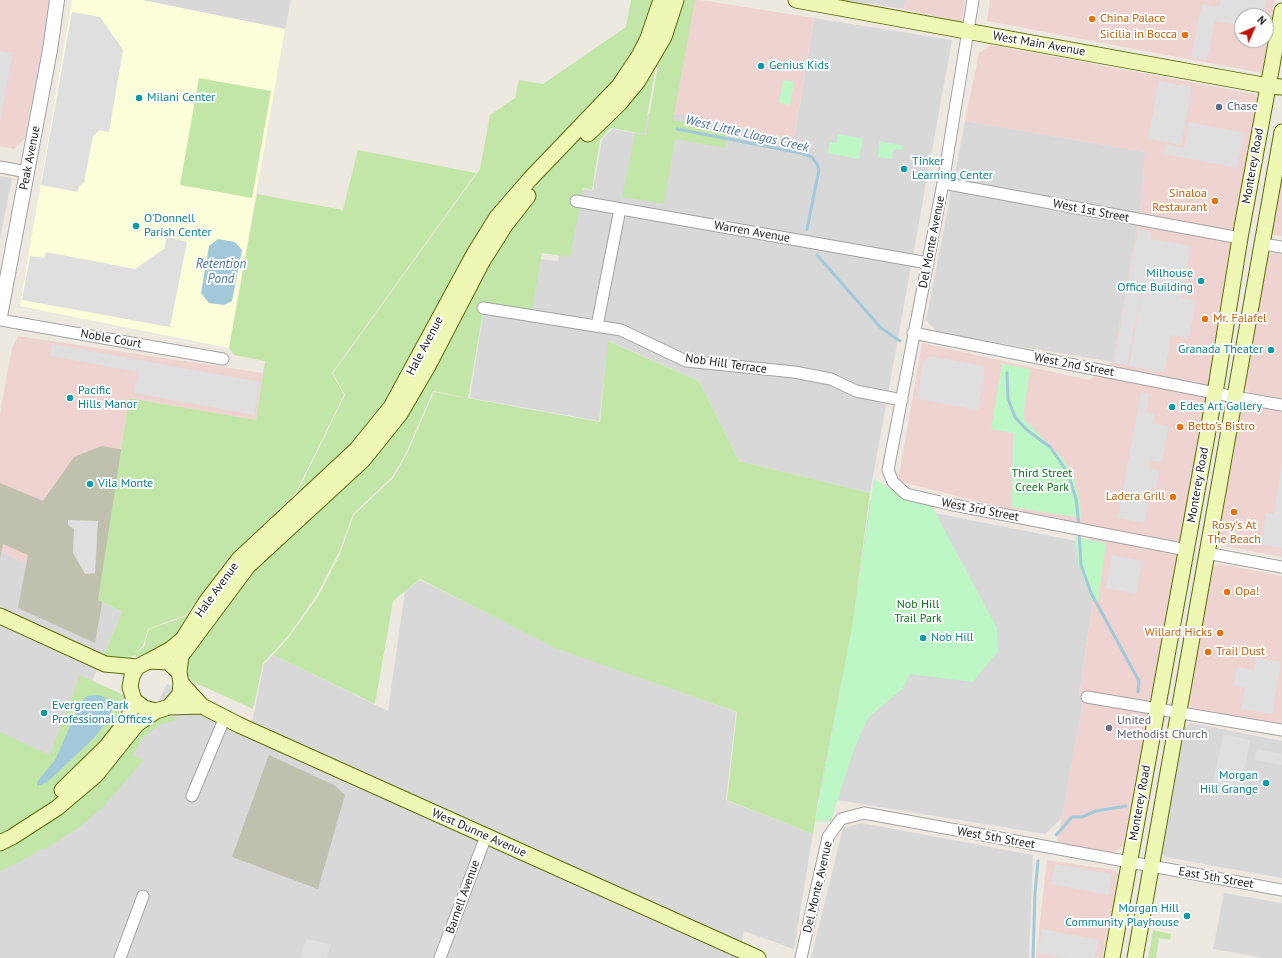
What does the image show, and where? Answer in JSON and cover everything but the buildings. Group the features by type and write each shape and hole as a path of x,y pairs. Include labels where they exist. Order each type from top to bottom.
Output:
{"main road":[{"name":"Hale Avenue","path":"143,664 171,649 183,639 206,602 239,559 356,450 391,407 474,254 497,217 520,189 619,86 645,44 661,0"},
{"name":"Hale Avenue","path":"180,677 181,656 248,566 363,460 400,414 428,366 482,262 506,224 530,193 619,104 638,81 664,37 676,0"},
{"name":"West Main Avenue","path":"796,0 1275,86"},
{"name":"Monterey Road","path":"1112,958 1186,550 1240,238 1275,86 1282,11"},
{"name":"Monterey Road","path":"1134,958 1282,132"},
{"path":"0,616 105,664 144,708 162,709"},
{"path":"0,843 12,837 63,803 96,774 137,724 162,709 180,694 180,677 168,662 143,664 105,664"},
{"path":"0,832 49,801 88,766 128,719 132,694 143,664"},
{"name":"West Dunne Avenue","path":"180,677 202,706 239,725 758,958"},
{"name":"West Dunne Avenue","path":"162,709 202,706"}],"street":[{"name":"Peak Avenue","path":"0,316 50,50 57,0"},
{"name":"Del Monte Avenue","path":"893,482 888,470 902,400 913,333 943,183 973,0"},
{"path":"0,167 27,172"},
{"name":"West 1st Street","path":"943,183 1240,238"},
{"name":"Warren Avenue","path":"576,200 928,264"},
{"path":"597,326 620,209"},
{"path":"1263,244 1282,247"},
{"name":"Nob Hill Terrace","path":"483,308 621,330 686,361 794,372 831,380 856,391 902,400"},
{"name":"Noble Court","path":"0,320 223,359"},
{"name":"West 2nd Street","path":"913,333 1234,397 1282,405"},
{"name":"West 3rd Street","path":"893,482 906,494 1186,550"},
{"path":"1206,553 1282,567"},
{"path":"1087,696 1157,710 1282,730"},
{"path":"192,796 226,717"},
{"name":"West 5th Street","path":"842,819 864,813 1150,866"},
{"name":"Del Monte Avenue","path":"801,958 828,837 842,819"},
{"name":"Barnell Avenue","path":"440,958 486,836"},
{"name":"East 5th Street","path":"1150,866 1282,890"},
{"path":"120,958 143,896"}],"shaded area":[{"path":"0,0 51,0 25,138 14,149 0,146"},
{"path":"72,0 142,0 285,29 229,348 20,306"},
{"path":"142,0 291,0 285,29"},
{"path":"672,0 700,0 814,18 794,139 653,109"},
{"path":"844,0 906,0 904,9"},
{"path":"906,0 965,0 962,22 904,9"},
{"path":"990,0 1275,0 1274,8 1234,8 1234,48 1266,48 1262,73 987,21"},
{"path":"1221,0 1267,0 1265,8 1234,8 1234,25 1215,21 1207,60 1191,57 1202,4 1219,7"},
{"path":"72,12 100,17 123,50 109,132 100,130 93,136 84,183 79,186 78,192 41,185"},
{"path":"814,18 952,40 870,493 739,461 699,381 609,341 599,421 470,398 485,301 539,259 558,261 572,187 593,191 602,140 612,129 633,133 653,109 794,139"},
{"path":"991,45 1254,94 1261,103 1176,572 1123,846 1113,853 1057,844 1083,701 1079,695 1101,546 1067,524 898,481 922,343 1089,380 1113,362 1140,211 1145,152 965,121 979,53"},
{"path":"0,51 13,53 0,120"},
{"path":"1159,81 1192,87 1181,145 1148,139"},
{"path":"965,121 1146,152 1140,211 1113,362 938,333 926,320"},
{"path":"1189,122 1244,133 1237,168 1164,154 1166,144 1184,148"},
{"path":"1282,157 1282,236 1273,235 1269,226"},
{"path":"0,176 12,178 0,240"},
{"path":"1138,229 1152,232 1151,239 1191,246 1181,298 1196,301 1189,338 1171,335 1165,372 1129,366 1147,260 1127,365 1114,363"},
{"path":"167,237 187,242 170,327 22,300 30,256 44,258 46,252 135,269 164,249"},
{"path":"1275,253 1282,254 1282,398 1250,393 1243,385 1267,256"},
{"path":"18,336 263,373 256,420 129,398 98,600 0,551 0,413 12,348"},
{"path":"52,344 260,382 254,415 134,393 138,372 50,356"},
{"path":"930,356 985,366 978,410 917,399 923,362"},
{"path":"1141,392 1149,394 1146,412 1155,414 1152,423 1169,427 1162,462 1150,460 1149,468 1159,470 1156,488 1151,488 1144,523 1118,518"},
{"path":"1242,404 1282,412 1282,557 1214,544 1234,411"},
{"path":"102,446 129,451 95,643 18,608 28,555 3,544 0,558 0,483 43,501 74,457"},
{"path":"1282,464 1282,548 1261,545 1266,513 1274,514"},
{"path":"870,500 1101,546 1079,695 1083,701 1062,818 1045,834 837,800 818,800 852,629"},
{"path":"68,520 98,521 95,573 85,574 73,553 74,529 68,525"},
{"path":"0,551 122,612 66,740 0,804"},
{"path":"1112,555 1142,561 1136,594 1106,588"},
{"path":"1220,564 1282,576 1282,724 1192,708 1186,698 1213,567"},
{"path":"420,580 556,647 736,712 726,800 813,834 794,949 744,931 739,958 0,958 0,868 117,784 167,684 252,723 264,664 273,655 388,711 405,591"},
{"path":"1256,658 1281,662 1272,714 1241,709 1245,688 1234,686 1237,667 1254,670"},
{"path":"1191,723 1282,741 1282,878 1165,857 1159,849 1181,730"},
{"path":"1223,734 1250,740 1240,793 1212,788"},
{"path":"1257,749 1282,754 1282,765 1255,760"},
{"path":"269,755 334,785 345,795 318,889 232,857"},
{"path":"862,823 1033,855 1029,958 811,958 843,828"},
{"path":"1047,860 1115,870 1120,877 1102,958 1036,958"},
{"path":"1055,864 1112,874 1108,895 1051,884"},
{"path":"1224,893 1282,903 1282,958 1265,958 1213,949"},
{"path":"1042,929 1099,940 1095,958 1066,958 1038,953"},
{"path":"306,939 331,944 327,958 301,958"}],"green space":[{"path":"631,0 667,0 644,134 611,128 600,140 592,190 583,188 570,257 542,253 531,315 484,307 468,398 433,391 406,453 392,477 353,514 339,552 316,596 288,636 263,663 253,709 134,655 144,647 149,629 187,616 228,560 296,495 345,395 333,373 480,169 490,115 515,98 519,80 543,84 626,27"},
{"path":"669,0 695,0 673,120 728,130 725,148 675,139 664,204 622,197 635,134 646,135"},
{"path":"199,78 271,91 252,198 180,185"},
{"path":"783,80 794,82 790,105 779,103"},
{"path":"838,134 863,139 859,159 828,153 830,142 837,143"},
{"path":"879,141 904,146 903,150 893,149 892,159 878,157"},
{"path":"358,150 476,173 332,373 344,395 295,494 227,559 186,615 148,629 143,646 124,665 103,656 122,612 98,600 129,398 256,420 265,361 234,355 229,348 257,194 343,210"},
{"path":"608,341 699,381 739,461 870,493 852,629 818,800 813,834 727,800 737,712 555,648 420,579 393,601 375,704 273,655 289,637 318,597 340,554 354,515 393,478 407,454 434,392 600,422"},
{"name":"Third Street Creek Park","path":"1002,364 1030,369 1023,418 1064,460 1074,479 1080,501 1081,518 1012,507 1013,433 991,429"},
{"name":"Nob Hill Trail Park","path":"874,479 898,494 930,503 997,628 998,651 973,682 910,674 902,689 868,718 854,749 831,821 815,821 853,623"},
{"path":"1075,537 1106,543 1098,602 1092,600 1078,564"},
{"path":"80,675 178,720 159,725 144,737 132,755 144,760 103,807 81,826 44,850 43,848 18,863 0,871 0,732 50,755"},
{"path":"1153,930 1171,934 1170,940 1159,938 1156,958 1148,958"}],"water":[{"name":"Retention Pond","path":"218,239 235,242 242,250 232,301 224,305 209,303 201,293 209,246"},
{"path":"87,696 102,696 108,700 112,707 111,714 105,724 94,738 56,774 46,783 37,786 37,782 55,760 80,703"}],"waterway":[{"name":"West Little Llagas Creek","path":"677,129 801,153 812,157 819,170 807,229"},
{"name":"West Little Llagas Creek","path":"817,255 881,328 900,341"},
{"name":"West Little Llagas Creek","path":"1007,373 1008,399 1015,417 1027,430 1050,447 1068,473 1076,499 1079,525"},
{"name":"West Little Llagas Creek","path":"1079,533 1081,565 1091,593 1139,681 1138,692"},
{"name":"West Little Llagas Creek","path":"1056,835 1072,817 1082,817 1096,811 1126,806"},
{"name":"West Little Llagas Creek","path":"1033,958 1035,892 1038,861"}],"place":[{"name":"China Palace","path":"1092,19"},
{"name":"Sicilia in Bocca","path":"1185,35"},
{"name":"Genius Kids","path":"761,66"},
{"name":"Milani Center","path":"139,98"},
{"name":"Chase","path":"1219,107"},
{"name":"Tinker Learning Center","path":"904,169"},
{"name":"Sinaloa Restaurant","path":"1215,201"},
{"name":"O'Donnell Parish Center","path":"136,226"},
{"name":"Milhouse Office Building","path":"1201,281"},
{"name":"Mr. Falafel","path":"1205,319"},
{"name":"Granada Theater","path":"1271,350"},
{"name":"Pacific Hills Manor","path":"70,398"},
{"name":"Edes Art Gallery","path":"1172,407"},
{"name":"Betto's Bistro","path":"1180,427"},
{"name":"Vila Monte","path":"90,484"},
{"name":"Ladera Grill","path":"1173,497"},
{"name":"Rosy's At The Beach","path":"1234,512"},
{"name":"Opa!","path":"1227,592"},
{"name":"Willard Hicks","path":"1220,633"},
{"name":"Nob Hill","path":"923,638"},
{"name":"Trail Dust","path":"1208,652"},
{"name":"Evergreen Park Professional Offices","path":"44,713"},
{"name":"United Methodist Church","path":"1109,728"},
{"name":"Morgan Hill Grange","path":"1266,783"},
{"name":"Morgan Hill Community Playhouse","path":"1187,916"}]}
